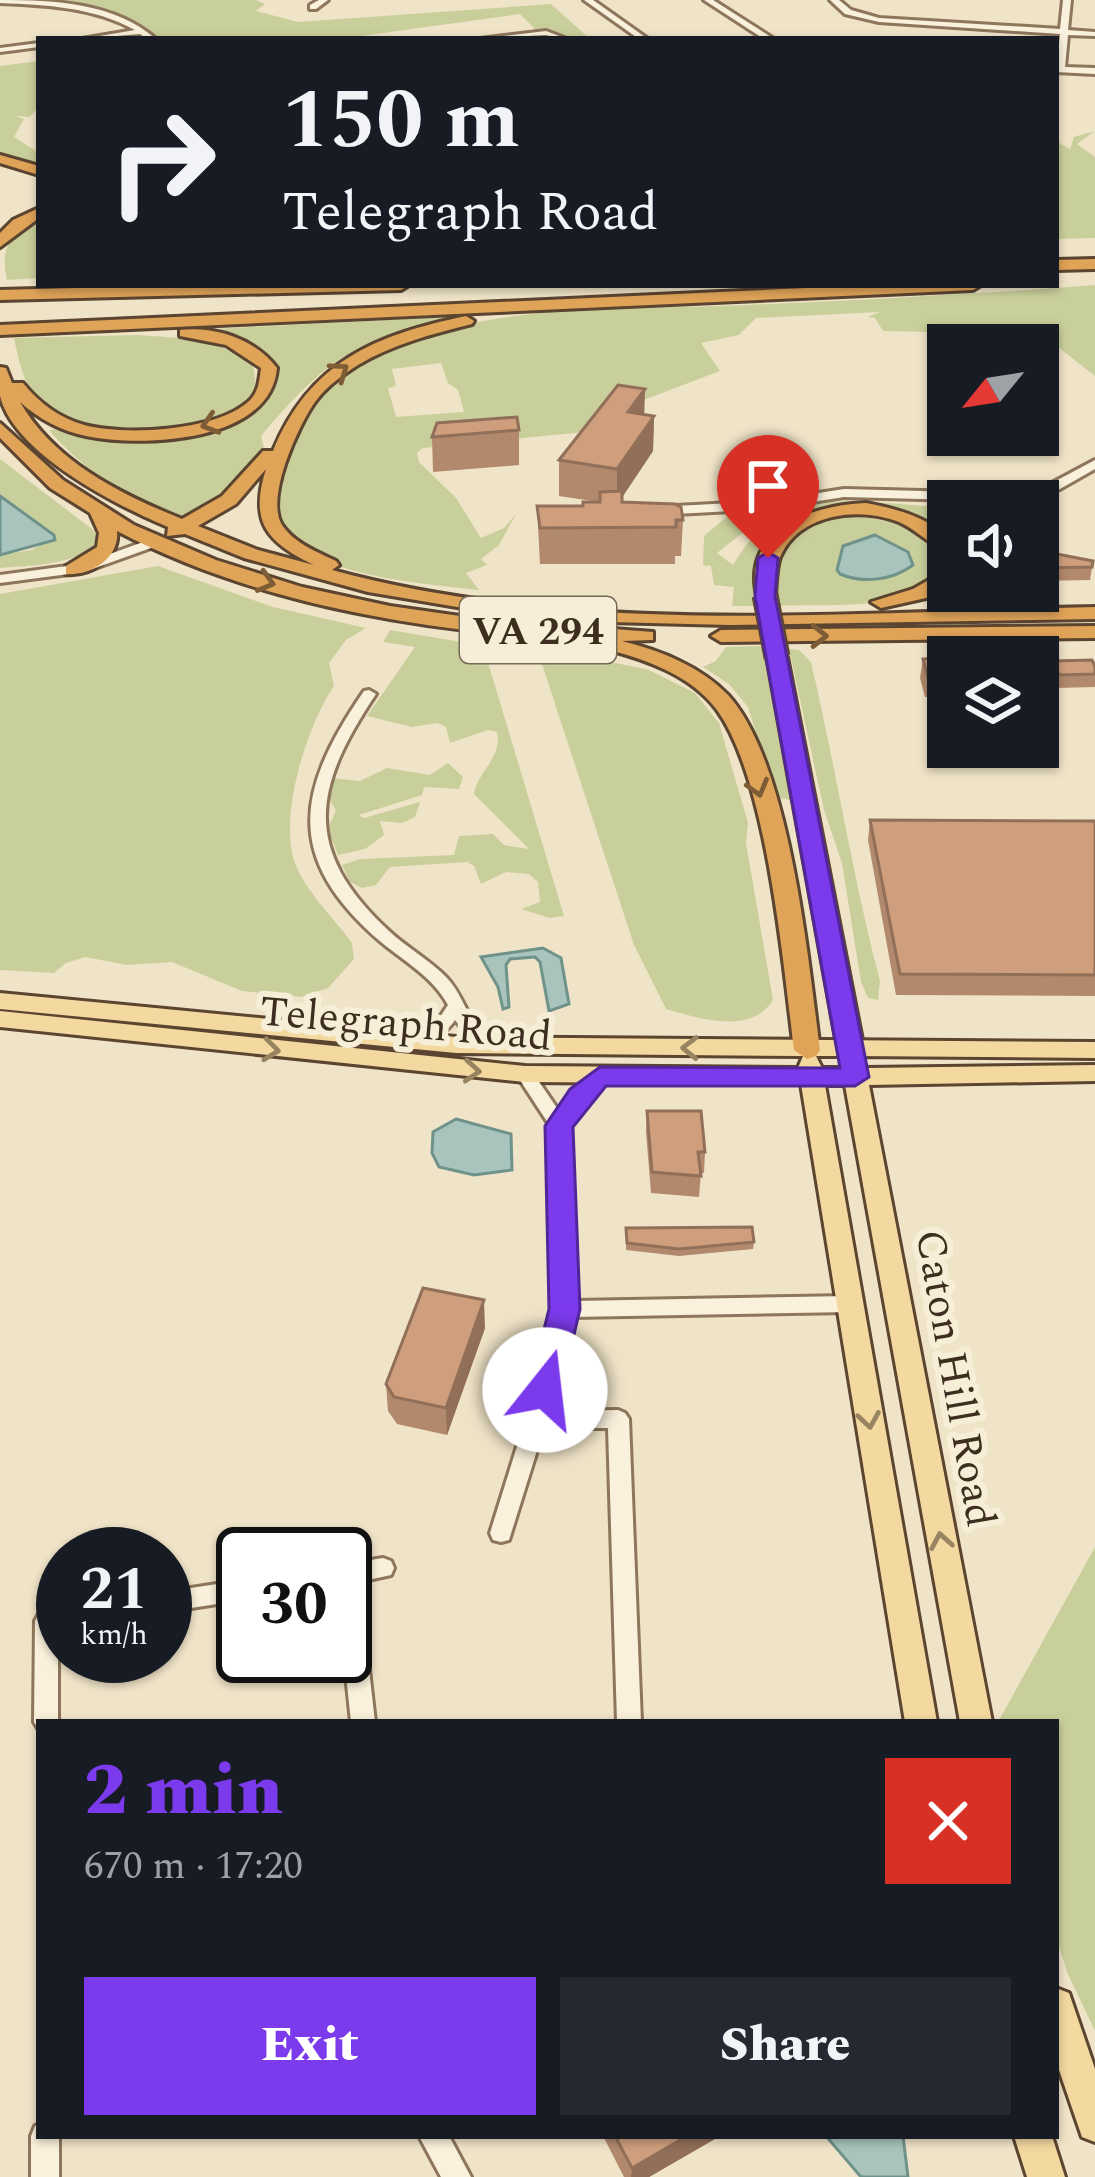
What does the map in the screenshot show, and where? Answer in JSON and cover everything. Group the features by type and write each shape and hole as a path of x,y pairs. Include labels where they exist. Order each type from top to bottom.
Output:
{"highway":[{"path":"0,159 36,170"},
{"path":"0,242 11,228 36,214"},
{"path":"1059,248 1095,246"},
{"path":"1059,268 1095,267"},
{"path":"1059,281 1095,279"},
{"path":"0,291 36,287"},
{"path":"0,291 36,287"},
{"path":"0,313 556,288"},
{"path":"0,330 909,288"},
{"path":"157,541 239,492 307,396 333,374 378,348 450,324 567,304"},
{"path":"0,358 22,394 47,414 87,431 121,435 175,433 210,425 252,406 270,385 264,360 222,339 44,328"},
{"name":"VA 294","path":"0,371 22,417 57,456 97,485 182,528 302,570 484,605 626,617 1095,614"},
{"path":"298,412 265,494 269,517 289,542 344,571 484,605"},
{"name":"VA 294","path":"0,428 35,466 99,512 157,541 274,585 380,610 466,623 683,637 1095,632"},
{"path":"0,442 35,466"},
{"path":"853,1064 764,574 775,544 790,525 812,516 840,511 887,514 927,529"},
{"path":"73,570 97,558 110,543 110,530 99,512"},
{"path":"757,617 905,598 927,590"},
{"path":"466,623 635,650 683,670 722,702 740,728 766,814 790,925 807,1049"}],"main road":[{"name":"Telegraph Road","path":"0,1001 525,1075 811,1077 853,1064 1095,1050"},
{"name":"Telegraph Road","path":"0,1019 359,1048 412,1042 807,1049 853,1064 1095,1072"},
{"path":"807,1049 920,1719"},
{"name":"Caton Hill Road","path":"853,1064 975,1719"},
{"path":"1059,2015 1095,2124"},
{"path":"1034,2139 1046,2177"}],"street":[{"path":"313,7 324,0"},
{"path":"589,0 640,36"},
{"path":"709,0 765,36"},
{"path":"835,0 848,12 879,20 1095,34"},
{"path":"1067,0 1059,69 1095,71"},
{"path":"0,5 84,9 148,35"},
{"path":"0,5 76,18 102,26 112,36 148,35"},
{"path":"515,36 554,36"},
{"path":"0,50 36,45"},
{"path":"646,511 767,505 844,493 1000,497 1056,486 1095,464"},
{"path":"0,579 73,570 157,541"},
{"path":"369,694 325,764 316,799 320,838 334,874 357,908 443,982 469,1033 485,1046"},
{"path":"412,1042 444,1024 457,1005"},
{"path":"501,1533 565,1309 559,1126 525,1075"},
{"path":"559,1126 572,1104 600,1076"},
{"path":"565,1309 850,1304"},
{"path":"536,1420 618,1419 629,1719"},
{"path":"372,1570 383,1568"},
{"path":"46,1719 49,1683"},
{"path":"359,1683 364,1719"},
{"path":"45,2139 45,2177"},
{"path":"436,2139 457,2177"}],"green space":[{"path":"25,0 256,0 265,4 256,11 298,22 551,4 587,36 537,31 520,14 361,36 154,36 117,14"},
{"path":"36,61 36,110 29,117 15,116 24,119 14,137 36,151 36,166 0,152 0,66"},
{"path":"1095,131 1077,144 1095,157 1095,238 1059,239 1059,143 1070,149 1074,137"},
{"path":"36,221 36,278 7,280 6,250 20,230"},
{"path":"1095,285 1095,376 1059,348 1059,324 927,324 927,332 883,331 875,318 867,317 880,312 756,318 739,335 701,343 720,371 596,418 595,431 423,448 417,453 419,462 456,498 481,538 504,528 516,514 499,545 481,559 487,565 466,573 479,590 375,576 322,560 284,533 277,516 272,498 284,461 324,394 353,369 397,346 444,330 494,319 596,309","holes":["441,363 448,383 458,390 464,412 396,417 388,388 396,386 392,369"]},
{"path":"481,315 409,330 334,363 261,436 264,448 237,482 188,519 150,507 112,485 49,430 122,441 187,436 234,421 269,397 278,380 267,357 246,344 196,330"},
{"path":"137,335 197,341 239,355 253,364 256,387 240,405 189,427 127,433 97,429 71,422 42,404 25,378 14,338"},
{"path":"0,459 100,540 67,559 0,568 0,555 32,550 54,535 0,496"},
{"path":"819,503 927,506 927,527 871,510 827,512 787,524 763,550 759,606 732,606 734,587 714,585 711,566 703,565 704,536 729,515 769,512 717,553 733,565 772,520"},
{"path":"853,515 912,526 927,536 927,586 889,600 775,606 782,552 799,530","holes":["875,535 899,546 905,571 857,580 839,574 843,546"]},
{"path":"158,566 273,607 366,628 346,640 329,663 334,686 306,745 291,816 297,868 352,943 354,959 328,988 301,997 242,991 172,962 127,965 85,957 54,973 0,970 0,594"},
{"path":"390,630 491,647 487,659 564,916 550,918 521,909 540,902 538,882 529,874 506,872 481,884 474,866 467,862 390,867 376,885 362,888 350,882 342,865 360,859 454,855 459,836 493,834 504,845 529,849 474,794 496,749 497,732 488,730 450,743 446,727 438,723 412,727 367,716 415,647 383,642"},
{"path":"536,646 649,670 695,693 719,723 748,823 746,843 773,1000 764,1011 752,1018 724,1021 666,1009 634,945"},
{"path":"768,646 795,801 775,797 748,707 729,684 703,667 716,661 726,647"},
{"path":"789,649 799,650 811,662 880,981 878,1000 868,998 861,982 842,863 824,810"},
{"path":"448,763 463,777 459,789 424,787 422,795 359,815 364,818 420,802 415,817 402,823 380,821 384,835 365,849 338,855 328,829 336,810 328,798 332,778 360,781 387,768 430,775"},
{"path":"1095,1547 1095,2031 1059,1946 1059,1719 1000,1719"}],"water":[{"path":"0,496 54,535 55,540 0,555"},
{"path":"875,535 908,552 913,565 878,579 840,574 843,546"},
{"path":"543,948 561,958 569,1004 549,1011 535,957 510,959 506,965 509,1007 503,1009 498,987 481,957"},
{"path":"456,1119 511,1134 512,1170 474,1175 439,1167 432,1153 433,1132"},
{"path":"829,2139 903,2139 908,2177 861,2177"}],"building":[{"path":"618,385 645,389 628,412 654,416 617,469 559,460"},
{"path":"517,417 519,430 432,437 437,423"},
{"path":"622,491 622,502 675,504 681,507 683,520 676,520 676,527 540,528 537,506 583,506 583,502 600,502 600,492"},
{"path":"1059,554 1093,561 1092,567 1059,568"},
{"path":"1092,660 1095,674 1059,675 1059,661"},
{"path":"870,820 1095,821 1095,975 900,974"},
{"path":"647,1111 701,1111 705,1152 698,1152 701,1176 652,1172"},
{"path":"752,1227 754,1242 679,1249 627,1243 626,1228"},
{"path":"423,1288 484,1300 446,1408 394,1397 386,1384"},
{"path":"617,2139 682,2139 632,2168"}],"route":[{"path":"545,1390 565,1309 559,1126 579,1096 600,1076 855,1077 765,596 768,558"}]}
